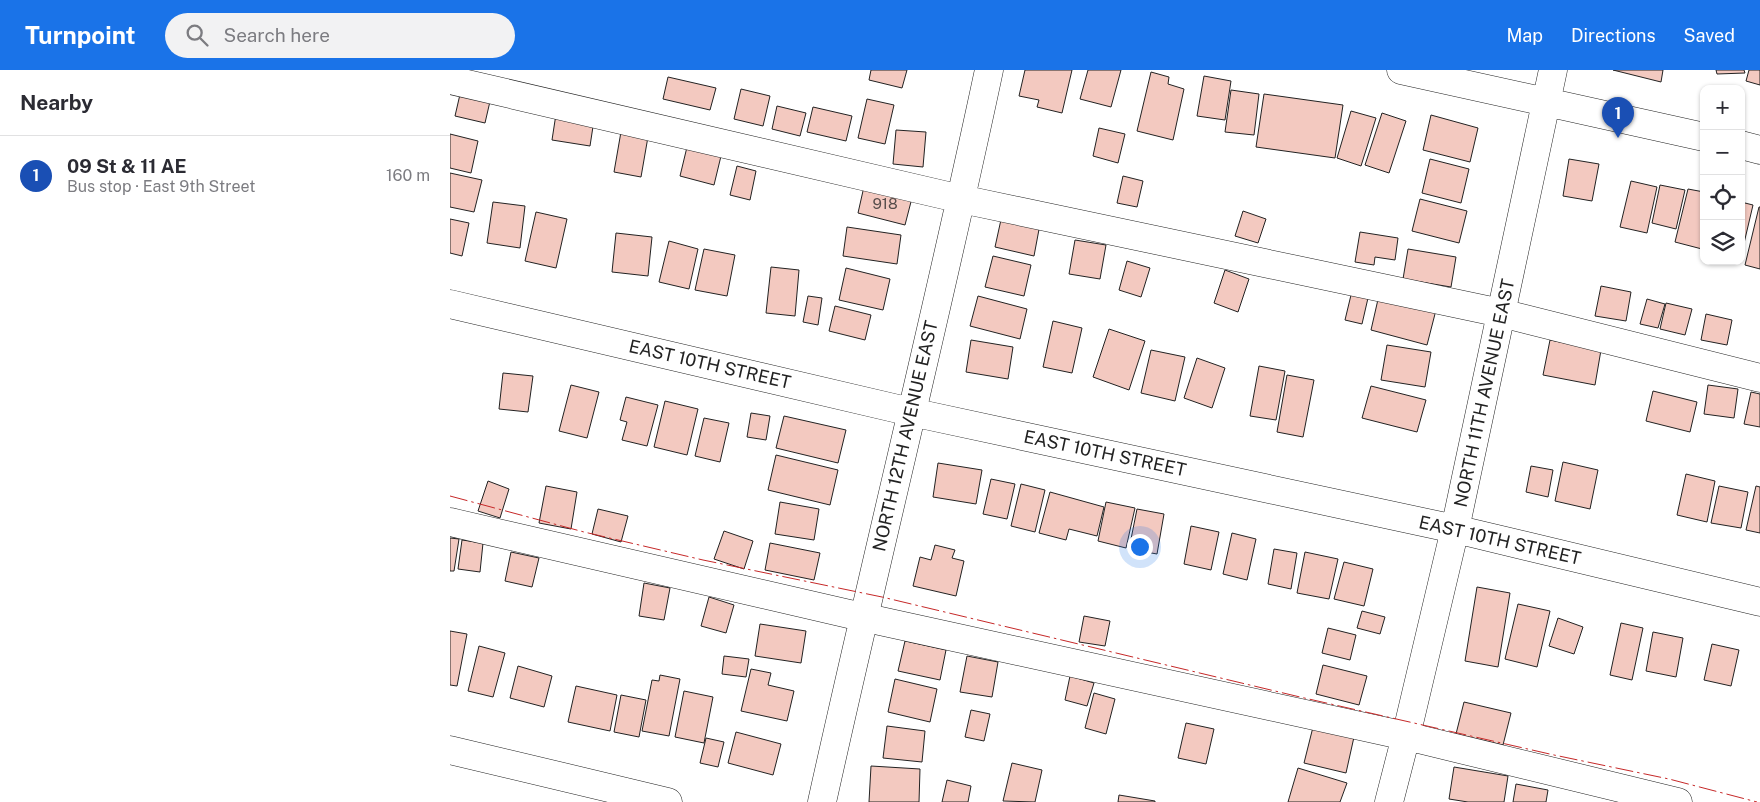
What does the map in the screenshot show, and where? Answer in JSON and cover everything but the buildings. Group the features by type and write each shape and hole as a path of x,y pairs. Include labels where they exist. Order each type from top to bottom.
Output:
{"street":[{"name":"NORTH 12TH AVENUE EAST","path":"822,802 862,617 961,199 989,70"},
{"path":"1401,70 1700,136"},
{"name":"NORTH 11TH AVENUE EAST","path":"1389,802 1455,529 1548,101 1553,70"},
{"path":"450,80 961,199 1501,314 1760,378"},
{"path":"1745,146 1760,150"},
{"name":"EAST 10TH STREET","path":"450,304 911,412 1455,529 1760,602"},
{"path":"450,522 862,617 1406,736 1678,802"},
{"path":"450,750 668,802"}],"power":[{"path":"450,496 584,532 703,560 882,597 1300,697 1554,755 1669,779 1757,802"}],"place":[{"name":"09 St & 11 AE","path":"1618,138"}]}
